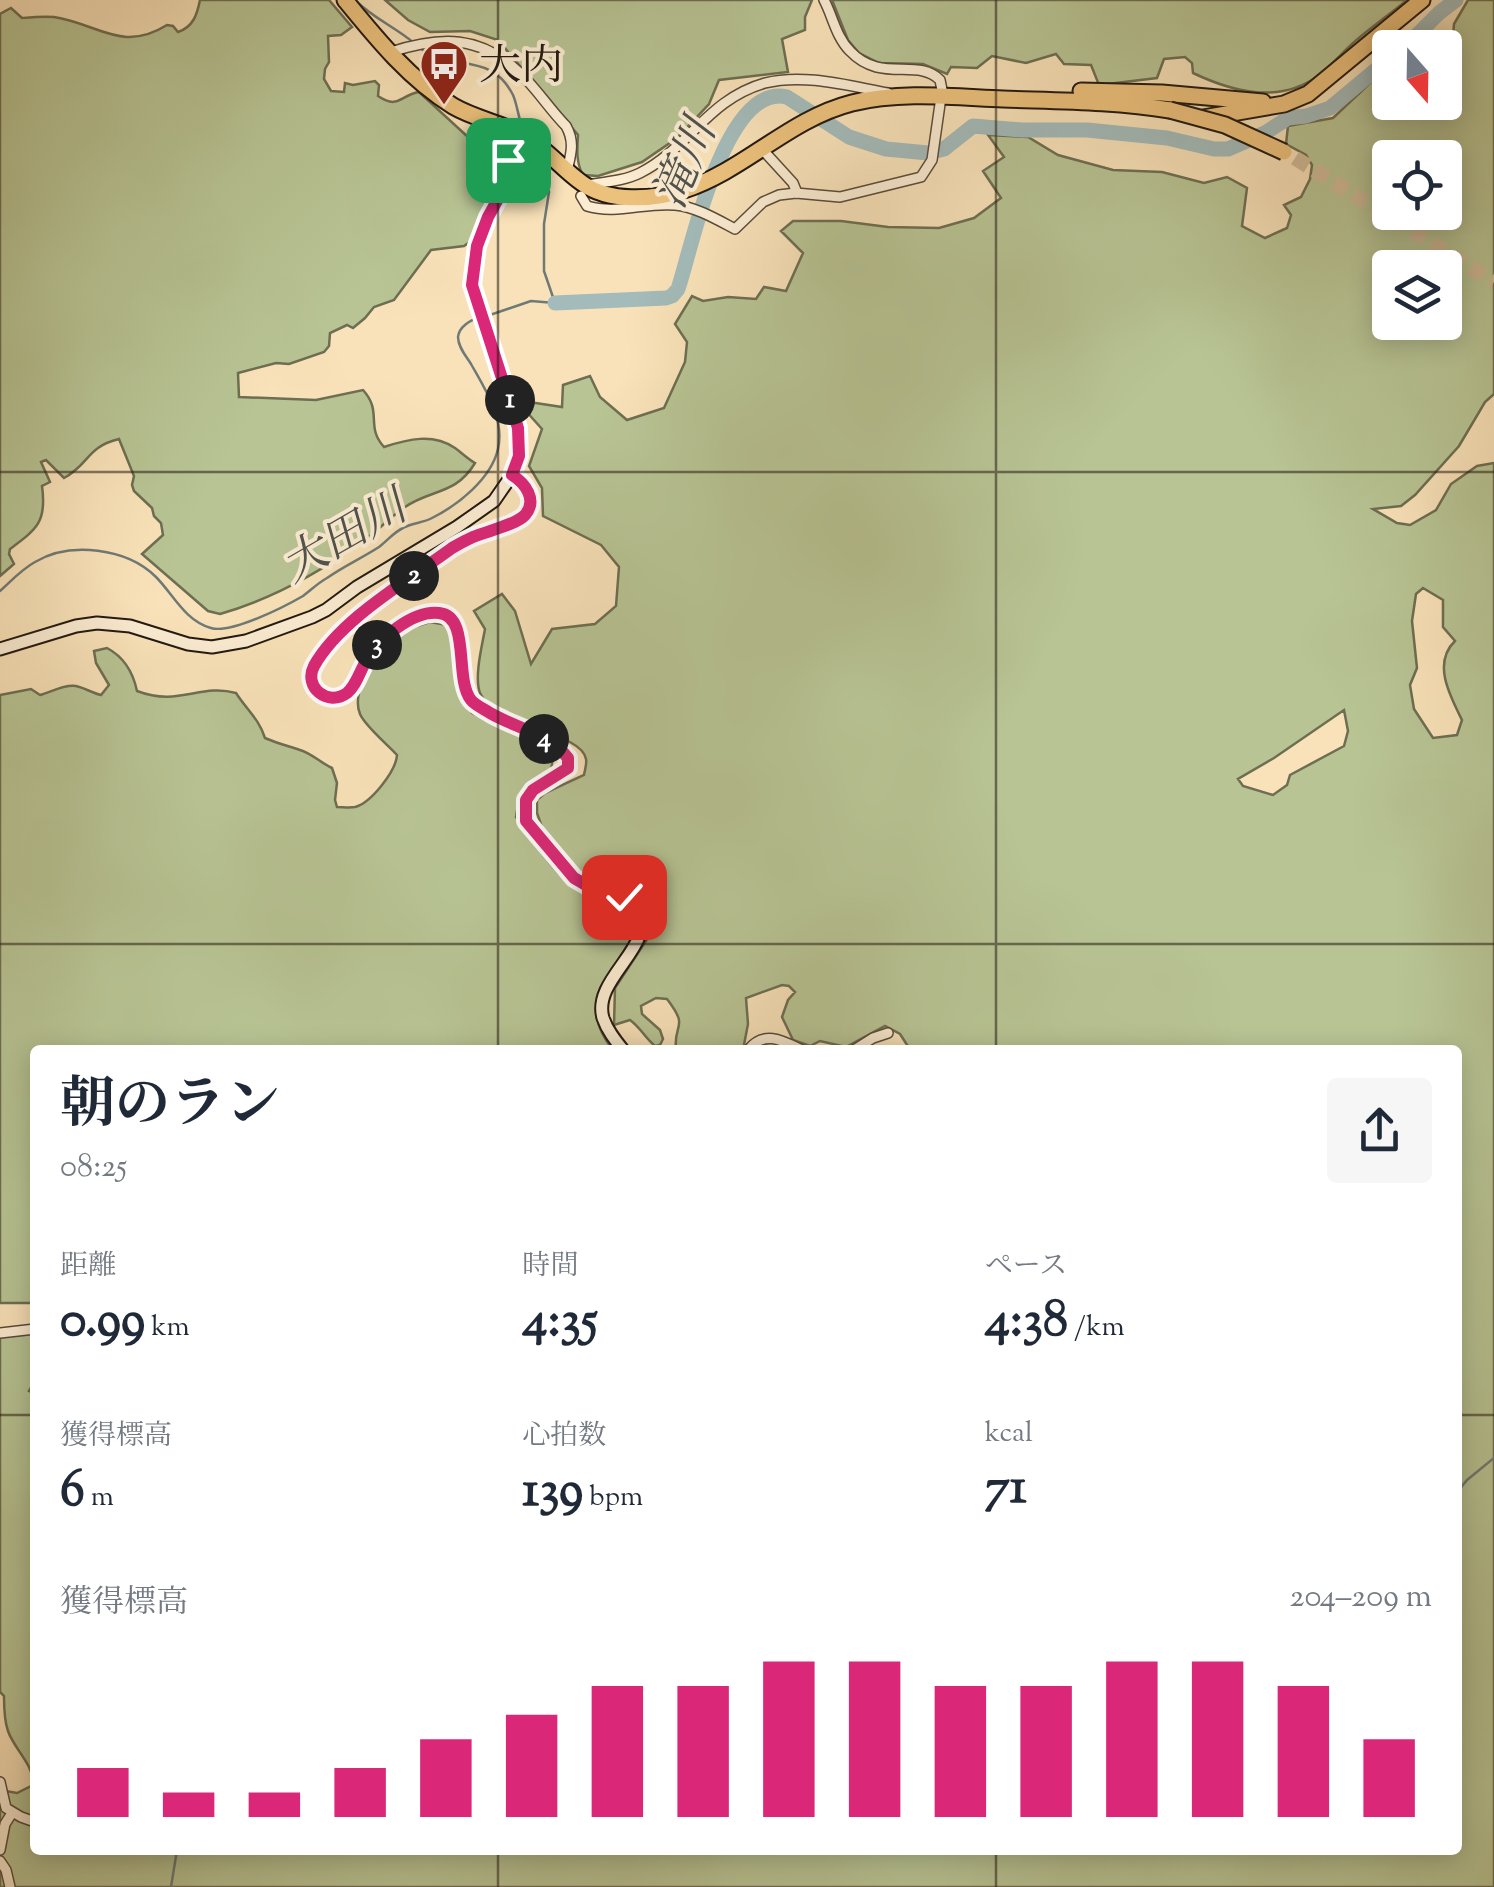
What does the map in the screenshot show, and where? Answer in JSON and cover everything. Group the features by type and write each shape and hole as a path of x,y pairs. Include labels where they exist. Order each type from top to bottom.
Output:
{"highway":[{"path":"345,0 398,50 413,74 452,106 520,134 552,156 583,190 612,196 674,193 698,185 735,168 826,112 855,102 894,97 1134,104 1225,125 1289,155"},
{"path":"1001,99 1016,92 1068,91 1254,102 1292,99 1308,94 1422,0"},
{"path":"1019,99 1032,108 1178,119 1211,118 1284,104 1292,99"}],"street":[{"path":"824,0 839,36 861,61 876,68 932,73 940,80 942,98 932,160 921,177 840,198 778,195 763,202 735,229 696,210 674,205 599,210 587,206 583,190 640,173 667,155 723,103 766,83 796,79 825,82 894,97"},
{"path":"398,50 456,40 497,55 521,74 566,126 572,145 567,171"},
{"path":"0,648 98,623 130,626 192,645 212,647 246,641 326,610 356,587 485,509 512,475 519,456 518,428 472,285 475,253 510,174 507,152 520,134"},
{"path":"762,149 797,193"},
{"path":"512,475 522,481 530,496 524,516 452,548 347,626 325,648 311,672 312,682 319,694 330,698 342,696 351,690 368,657 387,634 429,614 438,612 452,619 457,626 464,686 472,702 556,744 568,758 568,768 533,790 526,800 526,821 574,878 593,889 624,897 637,910 641,924 639,940 611,978 601,1003 609,1032 620,1045"},
{"path":"862,1045 888,1033"},
{"path":"753,1045 766,1038 787,1045"},
{"path":"0,1332 30,1329"},
{"path":"0,1782 6,1808 30,1820"},
{"path":"0,1850 5,1824 12,1813"},
{"path":"0,1862 10,1887"}],"green space":[{"path":"200,0 329,0 352,27 341,35 328,36 329,62 324,79 331,91 344,92 345,83 375,81 379,85 378,96 391,102 419,92 493,160 500,184 471,241 464,246 431,250 394,300 374,307 353,328 347,325 330,333 324,352 289,364 276,363 238,373 239,397 316,400 363,390 372,405 378,439 384,447 411,440 438,440 475,463 460,481 405,507 312,574 258,601 220,614 208,611 142,554 163,535 161,523 134,491 134,476 119,439 100,446 64,478 46,460 41,462 50,482 42,486 41,516 33,530 10,549 14,564 0,576 0,14 11,8 22,18 54,17 110,34 137,37 167,25 178,32 183,30 194,20"},
{"path":"385,0 812,0 805,30 782,39 788,72 719,80 709,104 677,138 642,162 598,176 583,175 578,161 578,135 498,40 470,31 430,32"},
{"path":"832,0 1407,0 1318,76 1288,90 1256,92 1193,73 1192,63 1185,57 1164,59 1157,78 1099,85 1091,65 1064,64 1056,54 1026,63 992,56 977,68 951,67 947,74 923,64 879,63 859,53 848,40"},
{"path":"1468,0 1494,0 1494,394 1459,446 1415,495 1401,506 1373,509 1397,523 1410,525 1436,510 1451,484 1477,466 1494,463 1494,1887 0,1887 0,1790 17,1793 30,1786 30,1855 1462,1855 1462,1045 907,1045 900,1034 885,1026 850,1045 820,1041 807,1045 793,1040 782,1017 795,992 782,985 746,998 748,1024 744,1045 676,1045 678,1016 667,999 656,998 641,1006 642,1014 660,1030 663,1039 660,1045 654,1045 630,1020 614,1025 615,988 646,941 652,926 648,908 636,897 578,874 543,830 537,813 537,800 545,793 584,775 586,759 569,742 489,705 480,693 478,679 485,629 474,611 502,594 515,611 531,664 552,629 595,624 616,606 619,567 601,545 543,516 542,488 529,466 542,429 516,400 562,407 563,385 590,376 600,397 627,420 664,408 685,362 687,342 675,324 692,296 703,301 728,297 756,299 764,287 786,291 803,253 781,231 793,221 939,228 974,218 1001,198 983,171 1004,157 988,135 1028,137 1058,155 1113,170 1162,172 1204,183 1227,177 1247,188 1242,226 1265,238 1287,228 1291,215 1284,205 1301,197 1310,179 1312,165 1306,155 1286,144 1288,126 1333,118 1372,81 1372,120 1462,120 1462,30 1454,30 1454,24","holes":["1423,588 1443,600 1443,627 1455,641 1445,659 1445,680 1462,720 1457,735 1433,738 1414,709 1410,685 1417,668 1412,621 1416,594","1344,710 1348,731 1344,746 1290,775 1287,785 1273,795 1243,786 1238,779"]},
{"path":"430,622 447,625 454,645 458,682 472,713 546,747 553,758 551,770 523,793 516,817 569,883 621,907 631,917 634,931 629,944 601,989 596,1007 599,1027 610,1045 30,1045 30,1303 0,1303 0,695 31,689 40,695 72,686 101,695 109,685 96,663 94,651 107,648 127,666 137,691 165,697 211,691 236,693 265,738 304,751 332,768 337,783 337,807 355,807 382,786 397,755 360,714 358,696 376,657 408,630"},
{"path":"30,1333 30,1769 8,1731 4,1696 0,1692 0,1336"}],"waterway":[{"name":"滝川","path":"355,0 414,43"},
{"name":"滝川","path":"1422,30 1456,0"},
{"name":"滝川","path":"420,48 494,72 513,95 522,126"},
{"name":"滝川","path":"555,303 672,296 678,289 702,206 729,140 746,115 765,99 787,97 849,137 886,149 928,153 944,149 973,126 1087,130 1228,149 1288,118 1330,108 1372,73"},
{"name":"滝川","path":"487,316 531,301 555,303 544,271 549,192 535,151"},
{"name":"大田川","path":"0,591 35,562 49,555 81,550 114,554 144,567 187,613 211,628 244,623 303,596 400,530 452,506 488,471 498,449 499,427 488,394 458,337 466,324 479,318"},
{"path":"1462,1486 1494,1458"},
{"path":"171,1887 176,1855"}],"tunnel":[{"path":"1295,158 1494,282"}],"place":[{"name":"大内","path":"444,106"}],"route":[{"path":"508,160 508,181 477,246 472,285 516,417 520,447 512,475 528,490 529,509 516,521 452,548 347,626 325,648 311,672 312,682 319,694 330,698 342,696 351,690 368,657 387,634 418,618 438,612 447,615 457,626 464,686 472,702 556,744 568,758 568,768 544,781 526,800 526,821 574,878 593,889 624,897"}]}
